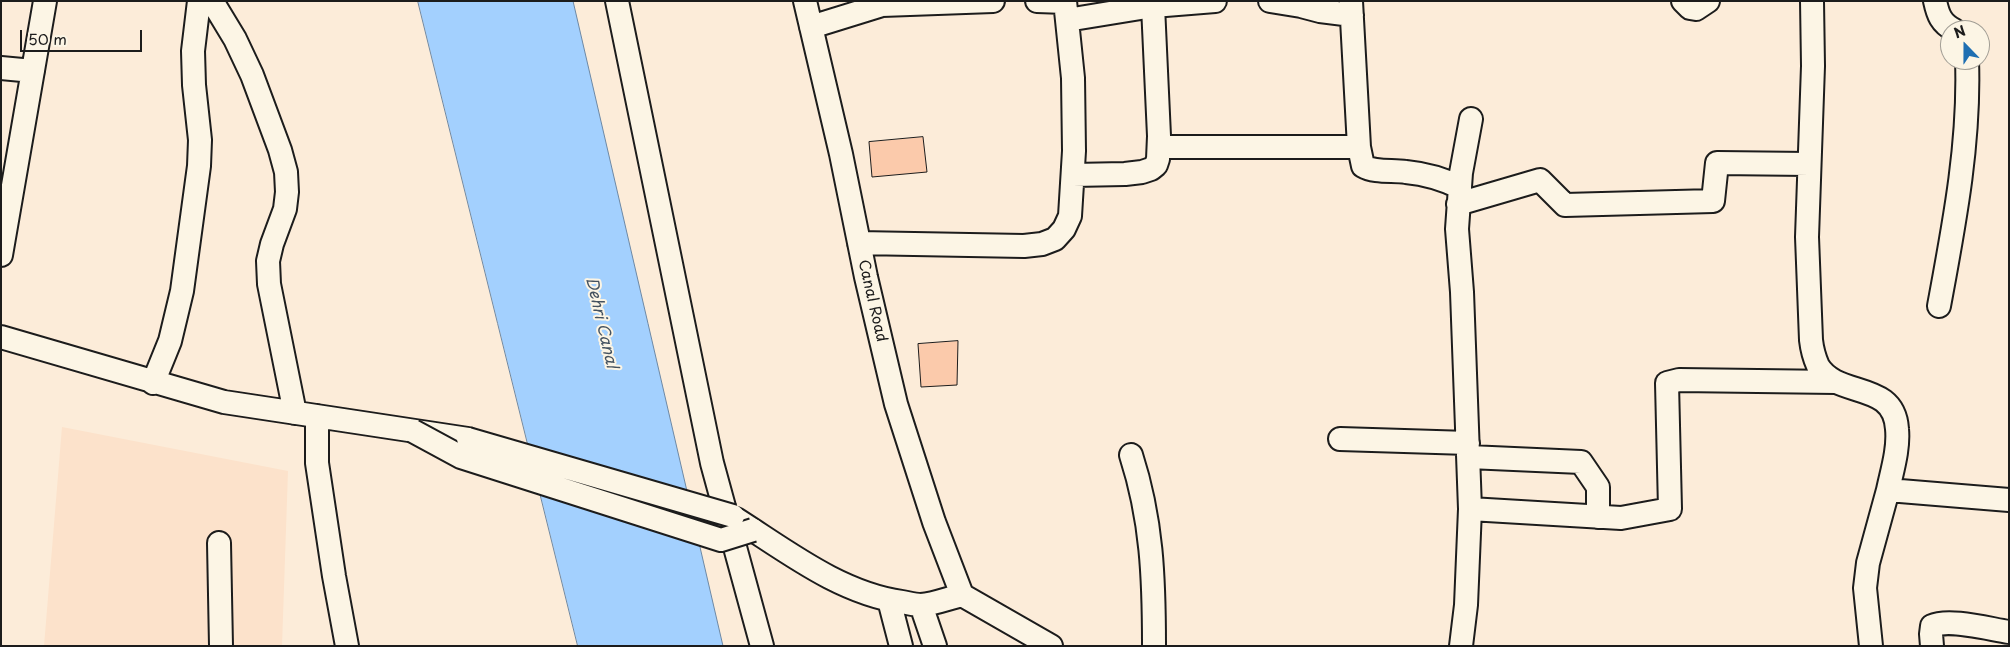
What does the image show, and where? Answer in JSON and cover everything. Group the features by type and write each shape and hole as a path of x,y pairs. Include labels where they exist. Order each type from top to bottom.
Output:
{"street":[{"path":"1,255 45,1"},
{"path":"153,383 170,341 182,291 200,166 200,140 192,50 199,1"},
{"path":"212,1 235,39 252,75 280,150 286,172 287,192 285,209 268,261 269,284 306,414 317,463 334,576 347,646"},
{"path":"617,1 712,464 762,646"},
{"name":"Canal Road","path":"805,1 896,404 934,522 962,595"},
{"path":"811,26 882,5 993,1"},
{"path":"1037,1 1065,8 1153,6 1215,1"},
{"path":"1270,1 1351,8 1359,147 1363,166 1368,169 1426,174 1439,177 1459,196"},
{"path":"1683,1 1690,8 1696,9 1708,1"},
{"path":"1812,1 1813,66 1807,237 1813,354 1819,367 1836,382 1884,400 1891,408 1898,430 1894,465 1868,563 1866,588 1871,646"},
{"path":"1935,1 1941,20"},
{"path":"1073,175 1126,174 1142,172 1156,165 1159,147 1153,6"},
{"path":"858,242 1042,244 1054,239 1064,229 1070,216 1073,175 1073,78 1065,8"},
{"path":"1,68 33,71"},
{"path":"1940,306 1961,175 1966,121 1967,70"},
{"path":"1461,646 1469,559 1470,509 1462,292 1458,256 1459,196 1471,119"},
{"path":"1159,147 1359,147"},
{"path":"1459,196 1540,180 1566,205 1713,201 1717,163 1809,164"},
{"path":"1,337 153,383 224,402 468,439 733,516 826,576 856,590 889,600 921,605 962,595 1052,646"},
{"path":"1470,509 1621,518 1670,509 1667,384 1679,380 1836,382"},
{"path":"413,431 460,457 721,540 753,530"},
{"path":"1340,439 1581,462 1598,487 1598,517"},
{"path":"1131,455 1143,494 1149,524 1154,646"},
{"path":"1888,490 2009,500"},
{"path":"219,543 221,646"},
{"path":"889,600 901,646"},
{"path":"921,605 935,646"},
{"path":"1932,646 1932,626 1938,624 1951,623 2009,632"}],"shaded area":[{"path":"62,427 288,471 282,646 44,646"}],"water":[{"name":"Dehri Canal","path":"418,1 573,1 723,646 578,646"}],"building":[{"path":"923,137 927,172 872,177 869,142"},
{"path":"958,341 957,385 921,387 918,344"}]}
